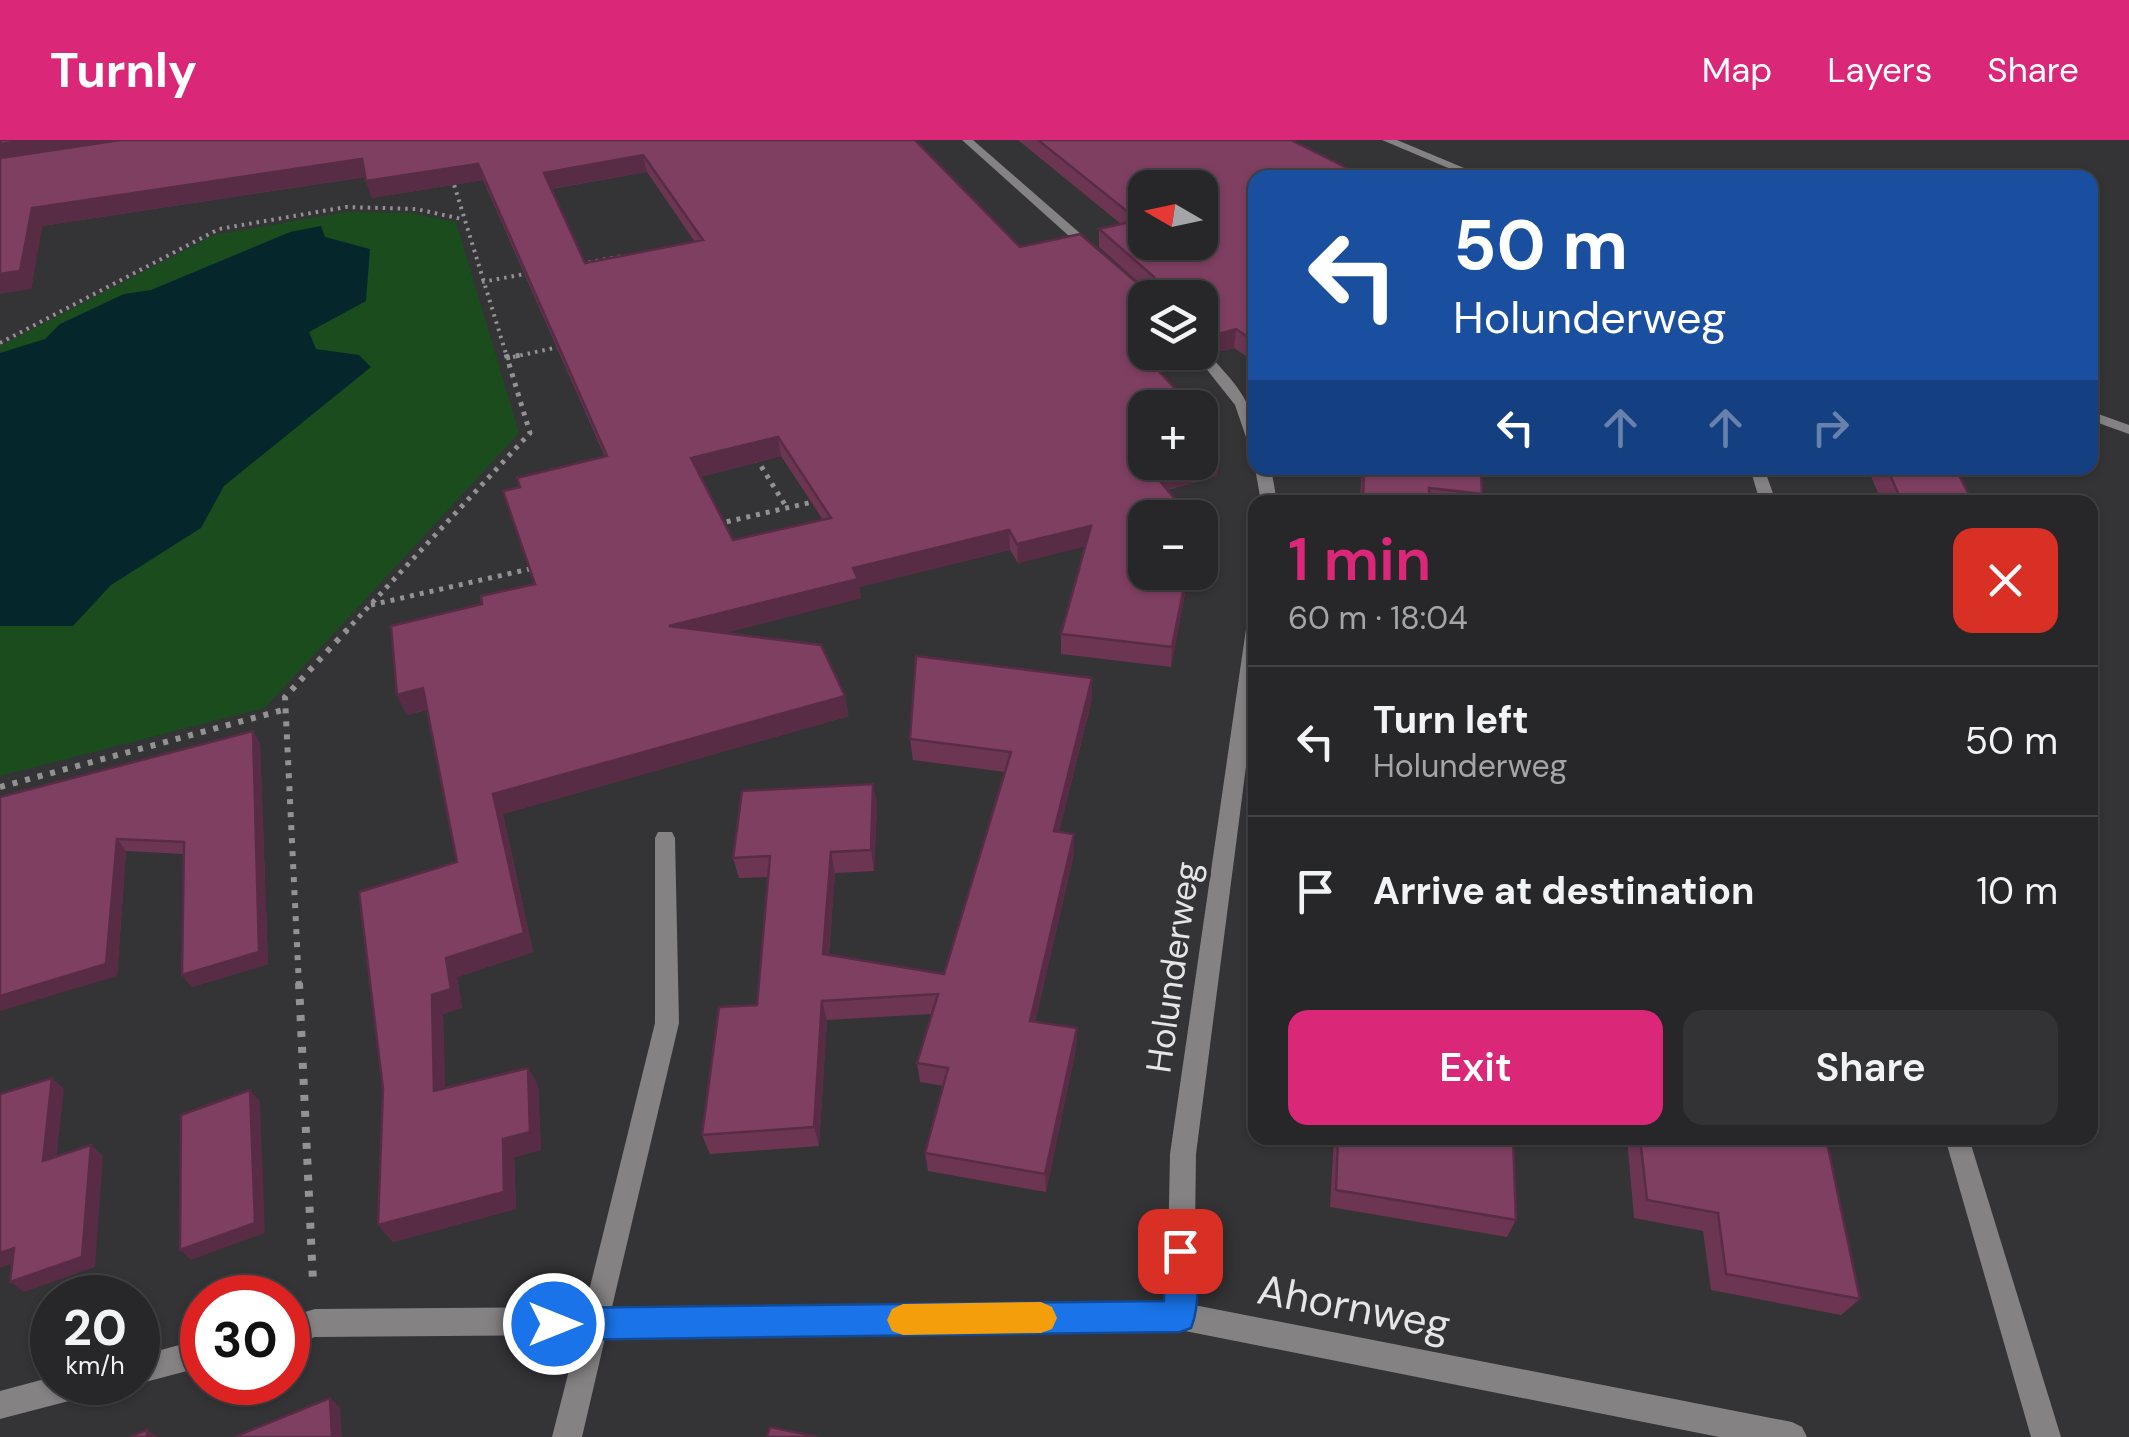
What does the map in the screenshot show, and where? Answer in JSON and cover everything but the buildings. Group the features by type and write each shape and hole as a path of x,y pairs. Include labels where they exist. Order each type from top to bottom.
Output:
{"street":[{"path":"968,140 1102,259"},
{"path":"1388,140 1463,170"},
{"path":"1215,370 1242,404 1248,421"},
{"path":"2098,418 2129,430"},
{"name":"Holunderweg","path":"1180,1316 1183,1154 1248,681"},
{"path":"567,1437 666,1023 665,838"},
{"path":"1958,1145 2046,1437"},
{"name":"Ahornweg","path":"310,1325 1180,1316 1792,1437"},
{"path":"0,1405 30,1397"}],"path":[{"path":"315,1324 285,697 530,433 450,172"},
{"path":"0,343 219,230 346,207 416,210 462,218"},
{"path":"567,266 622,256"},
{"path":"482,282 530,273"},
{"path":"506,358 580,342"},
{"path":"756,457 788,508"},
{"path":"710,526 825,498"},
{"path":"370,605 538,567"},
{"path":"0,787 284,710"}],"green space":[{"path":"347,212 411,213 456,222 519,433 265,708 0,776 0,346 214,235"}],"water":[{"path":"321,226 325,237 370,249 366,301 309,332 316,349 359,355 371,367 224,486 201,528 111,585 73,626 0,626 0,353 45,339 60,324 124,294 151,290 290,232"}],"slow traffic":[{"path":"903,1320 1041,1318"}],"route":[{"path":"554,1324 1180,1316 1180,1251"}]}
